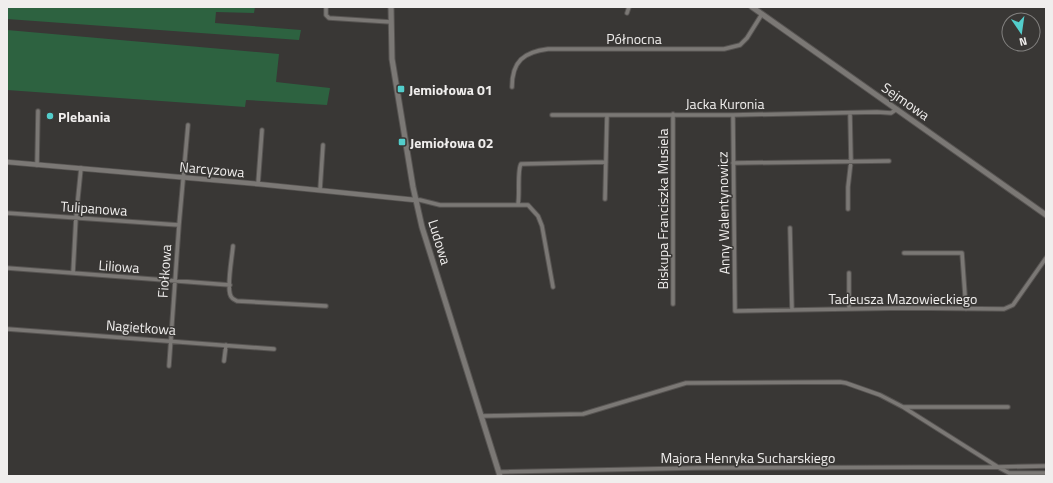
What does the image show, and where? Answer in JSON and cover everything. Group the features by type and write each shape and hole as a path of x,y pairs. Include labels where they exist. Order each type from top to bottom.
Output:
{"main road":[{"name":"Ludowa","path":"391,7 392,59 415,200 422,227 500,474"},
{"name":"Sejmowa","path":"752,7 1046,215"}],"street":[{"path":"326,7 326,15 329,18 391,22"},
{"path":"627,13 629,7"},
{"name":"Północna","path":"512,87 512,75 516,65 527,55 535,52 548,49 724,49 740,45 747,38 762,14"},
{"name":"Jacka Kuronia","path":"552,115 890,113 896,109"},
{"path":"37,165 38,111"},
{"path":"848,209 848,187 851,161 850,113"},
{"name":"Biskupa Franciszka Musiela","path":"673,114 673,304"},
{"name":"Anny Walentynowicz","path":"733,114 735,311"},
{"path":"605,198 607,115"},
{"name":"Fiołkowa","path":"169,366 174,281 188,125"},
{"path":"258,184 262,130"},
{"path":"320,190 323,145"},
{"path":"733,163 889,160"},
{"name":"Narcyzowa","path":"7,162 184,177 415,200"},
{"path":"518,204 520,188 519,171 521,164 606,162"},
{"path":"73,273 76,217 81,168"},
{"path":"415,200 440,205 528,205 540,220 553,287"},
{"name":"Tulipanowa","path":"7,213 179,225"},
{"path":"790,228 792,310"},
{"path":"233,246 230,285 230,294 232,298 237,301 326,306"},
{"path":"904,253 962,253 966,309"},
{"name":"Tadeusza Mazowieckiego","path":"735,311 1004,309 1011,307 1046,258"},
{"name":"Liliowa","path":"7,268 230,285"},
{"path":"849,273 849,309"},
{"name":"Nagietkowa","path":"7,329 171,340 274,349"},
{"path":"224,361 226,345"},
{"path":"481,416 581,414 689,383 840,382 875,393 902,407 998,467"},
{"path":"902,407 1008,407"},
{"name":"Majora Henryka Sucharskiego","path":"500,474 696,468 1046,466"},
{"name":"Majora Henryka Sucharskiego","path":"998,467 1009,473 1046,473"}],"green space":[{"path":"7,7 255,7 254,13 216,12 215,23 301,30 299,40 7,19"},
{"path":"7,30 279,54 276,82 330,88 327,105 246,100 245,107 7,90"}],"place":[{"name":"Jemiołowa 01","path":"401,89"},
{"name":"Plebania","path":"50,116"},
{"name":"Jemiołowa 02","path":"402,142"}]}
